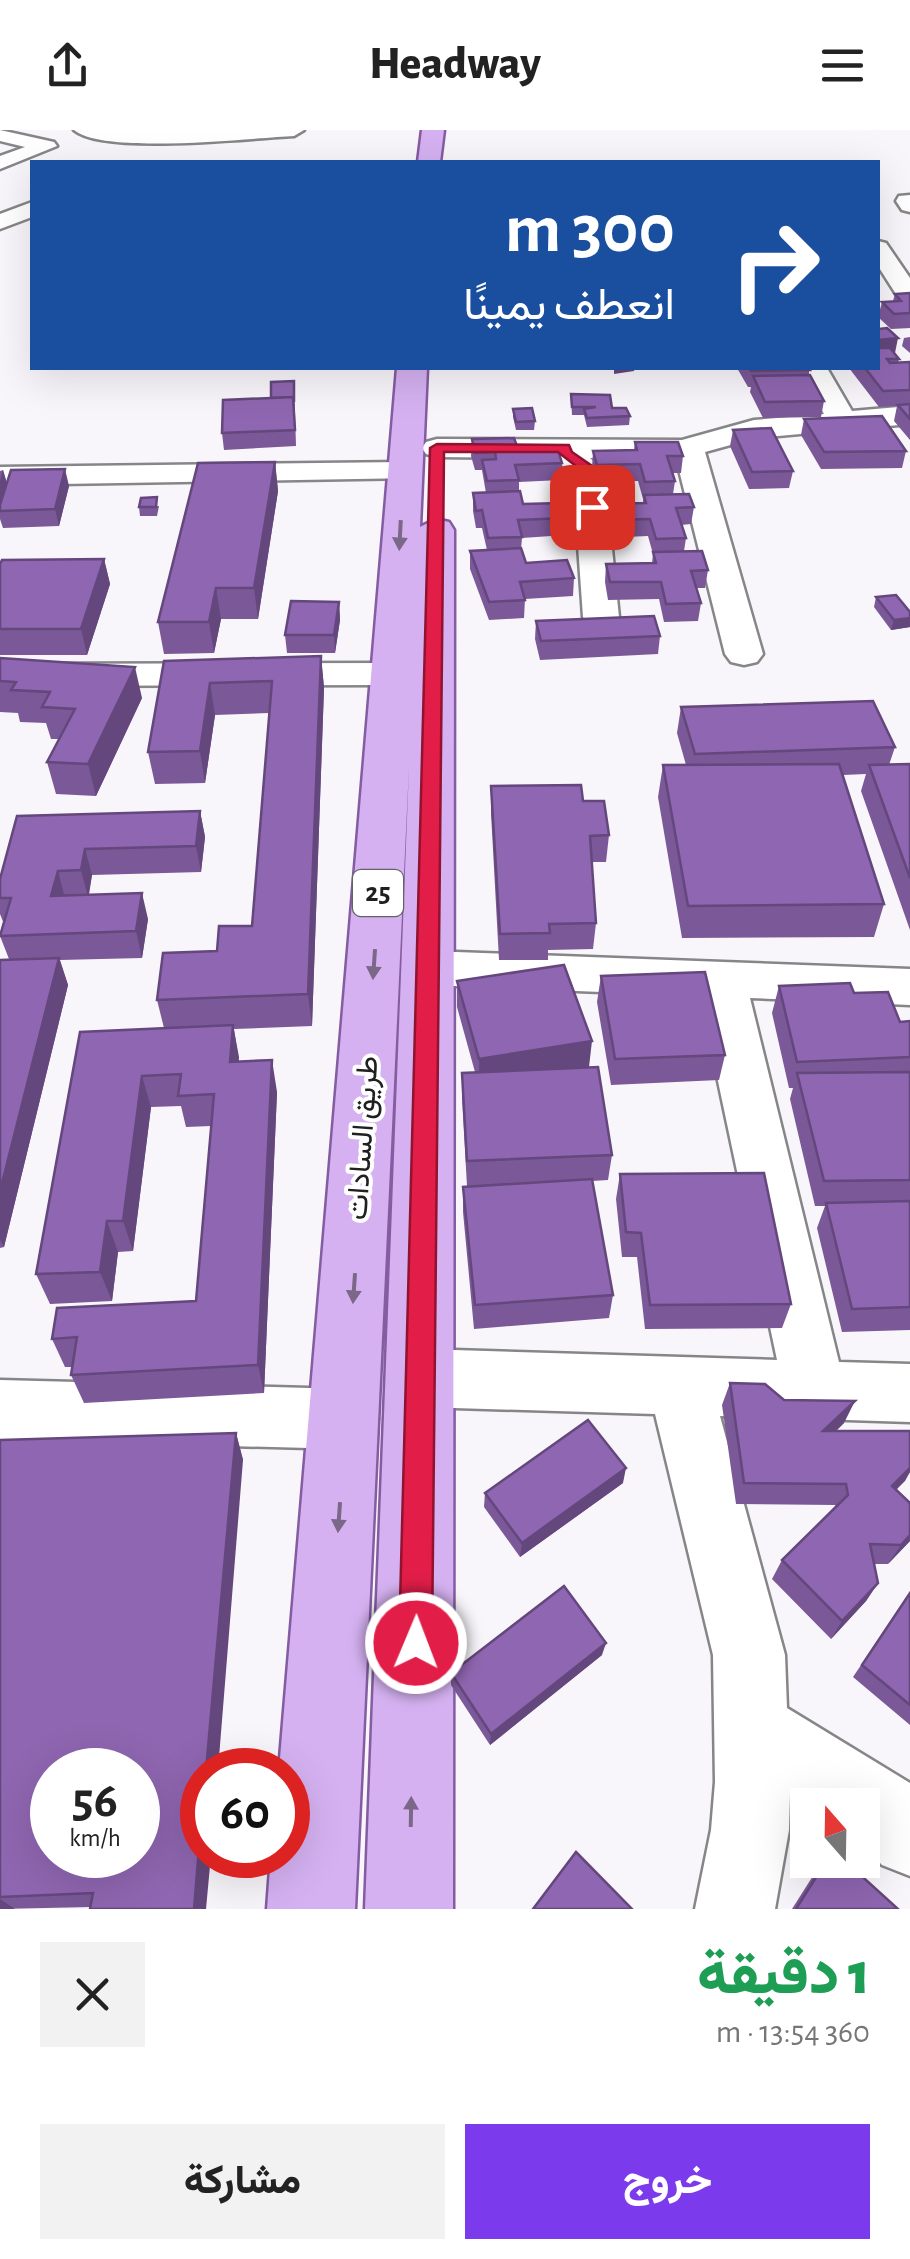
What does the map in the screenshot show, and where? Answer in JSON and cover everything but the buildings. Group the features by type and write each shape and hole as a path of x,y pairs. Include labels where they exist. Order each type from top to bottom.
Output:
{"main road":[{"path":"430,160 432,130"},
{"path":"452,160 455,130"},
{"name":"طريق السادات","path":"409,1909 429,968 420,460 412,370"},
{"name":"طريق السادات","path":"311,1909 392,674 420,460 442,370"}],"street":[{"path":"84,130 131,138 177,133 299,135"},
{"path":"0,134 47,146 0,164"},
{"path":"131,138 155,159"},
{"path":"0,224 30,210"},
{"path":"0,224 30,224"},
{"path":"880,255 909,293"},
{"path":"813,370 842,419"},
{"path":"0,476 420,460 564,448 689,448 747,430 910,416"},
{"path":"564,448 588,471 601,616"},
{"path":"689,448 744,654"},
{"path":"0,676 392,674"},
{"path":"429,968 910,987"},
{"path":"720,981 815,1390"},
{"path":"422,1378 910,1393"},
{"path":"680,1386 749,1655 753,1782 750,1830 735,1909"},
{"path":"0,1410 346,1419"},
{"path":"750,1728 875,1802 910,1837"}],"route":[{"path":"416,1643 437,448 564,448 566,454 588,468 592,507"}]}
